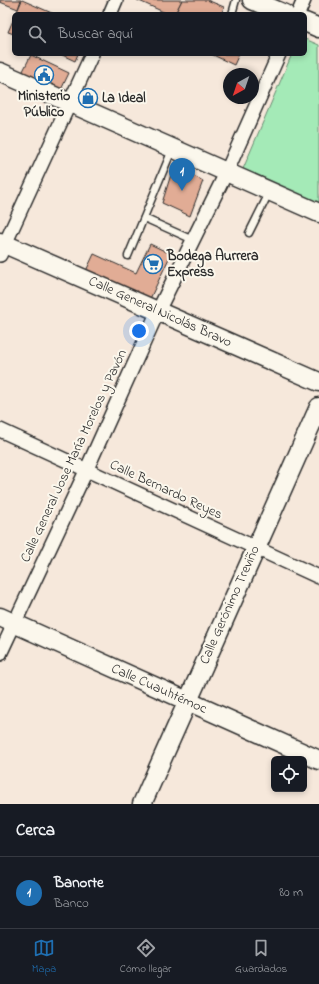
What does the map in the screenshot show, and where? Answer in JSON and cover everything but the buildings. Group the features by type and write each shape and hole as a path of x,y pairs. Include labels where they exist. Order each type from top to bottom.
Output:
{"street":[{"path":"111,12 116,0"},
{"path":"252,0 280,12"},
{"path":"299,12 304,0"},
{"path":"307,23 319,28"},
{"path":"2,247 91,56"},
{"name":"Calle General Jose María Morelos y Pavón","path":"0,654 7,620 86,471 158,311 227,172 277,56"},
{"path":"0,72 319,213"},
{"name":"Calle General Nicolás Bravo","path":"2,247 158,311 319,382"},
{"name":"Calle Gerónimo Treviño","path":"142,804 319,407"},
{"name":"Calle Bernardo Reyes","path":"0,430 256,549 319,576"},
{"name":"Calle Cuauhtémoc","path":"7,620 319,760"}],"lane":[{"path":"233,12 236,0"},
{"path":"128,256 173,148"},
{"path":"249,233 270,191"},
{"path":"144,218 193,240"}],"green space":[{"path":"307,40 319,45 319,203 243,169 291,56 307,56"}],"place":[{"name":"Ministerio Público","path":"44,75"},
{"name":"La Ideal","path":"88,98"},
{"name":"Banorte","path":"182,191"},
{"name":"Bodega Aurrera Express","path":"153,264"}]}
